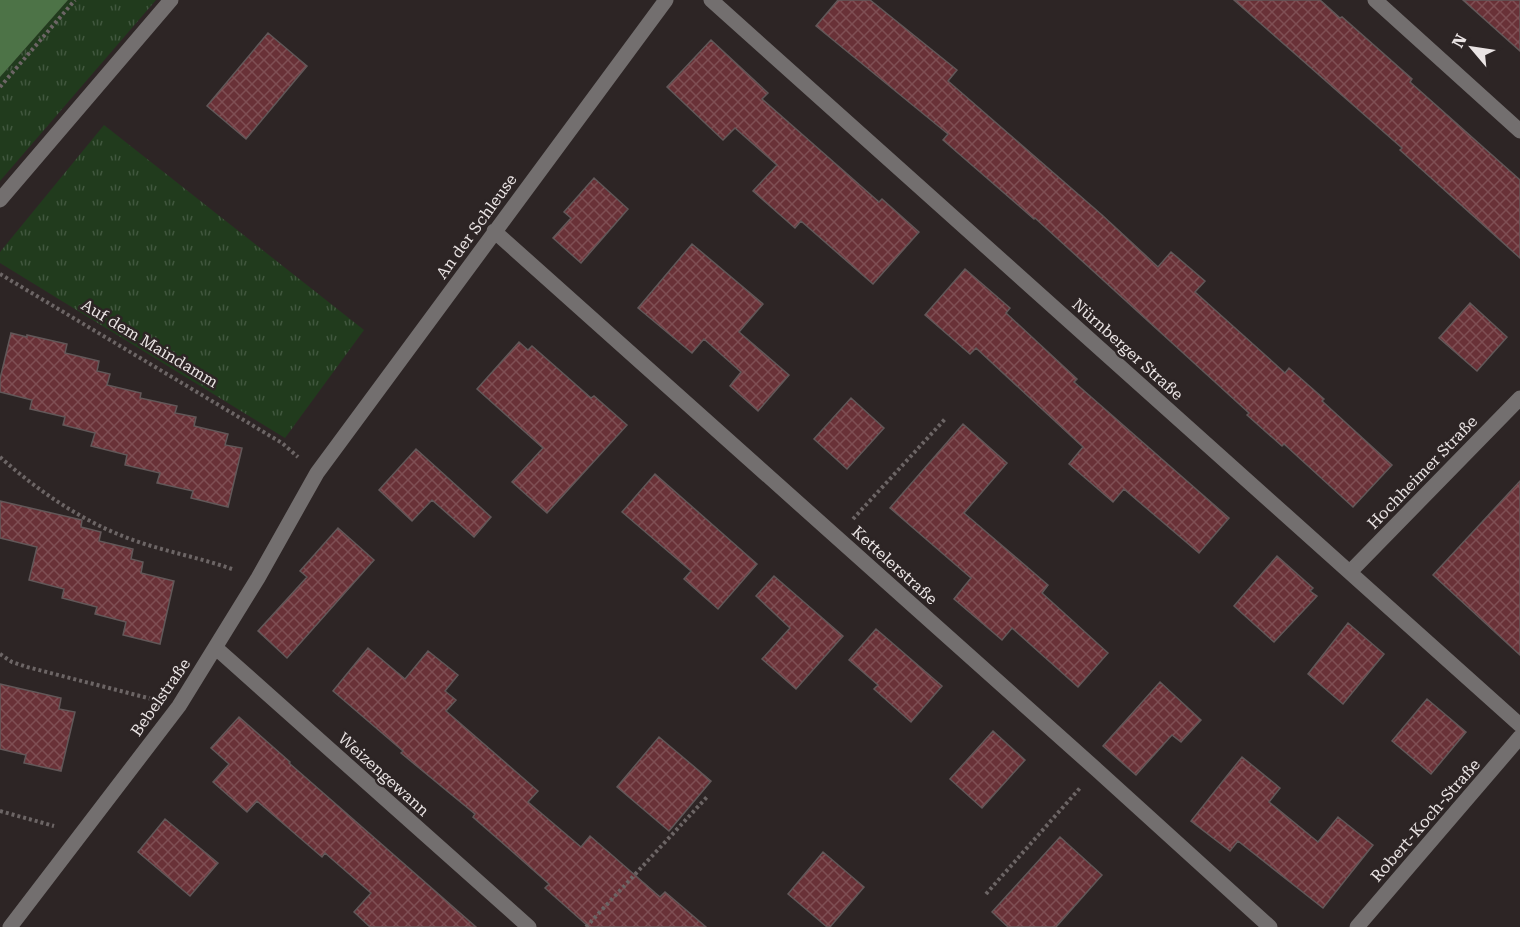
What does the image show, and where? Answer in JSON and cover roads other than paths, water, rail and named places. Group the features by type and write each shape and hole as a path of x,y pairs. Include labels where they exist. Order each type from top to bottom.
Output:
{"street":[{"path":"0,200 171,0"},
{"name":"An der Schleuse","path":"317,473 666,0"},
{"name":"Nürnberger Straße","path":"711,0 1520,724"},
{"path":"1375,0 1520,131"},
{"name":"Kettelerstraße","path":"494,231 1270,927"},
{"name":"Hochheimer Straße","path":"1350,572 1520,398"},
{"name":"Bebelstraße","path":"10,927 179,706 258,578 317,473"},
{"name":"Weizengewann","path":"216,648 529,927"},
{"name":"Robert-Koch-Straße","path":"1357,927 1520,737"}]}
